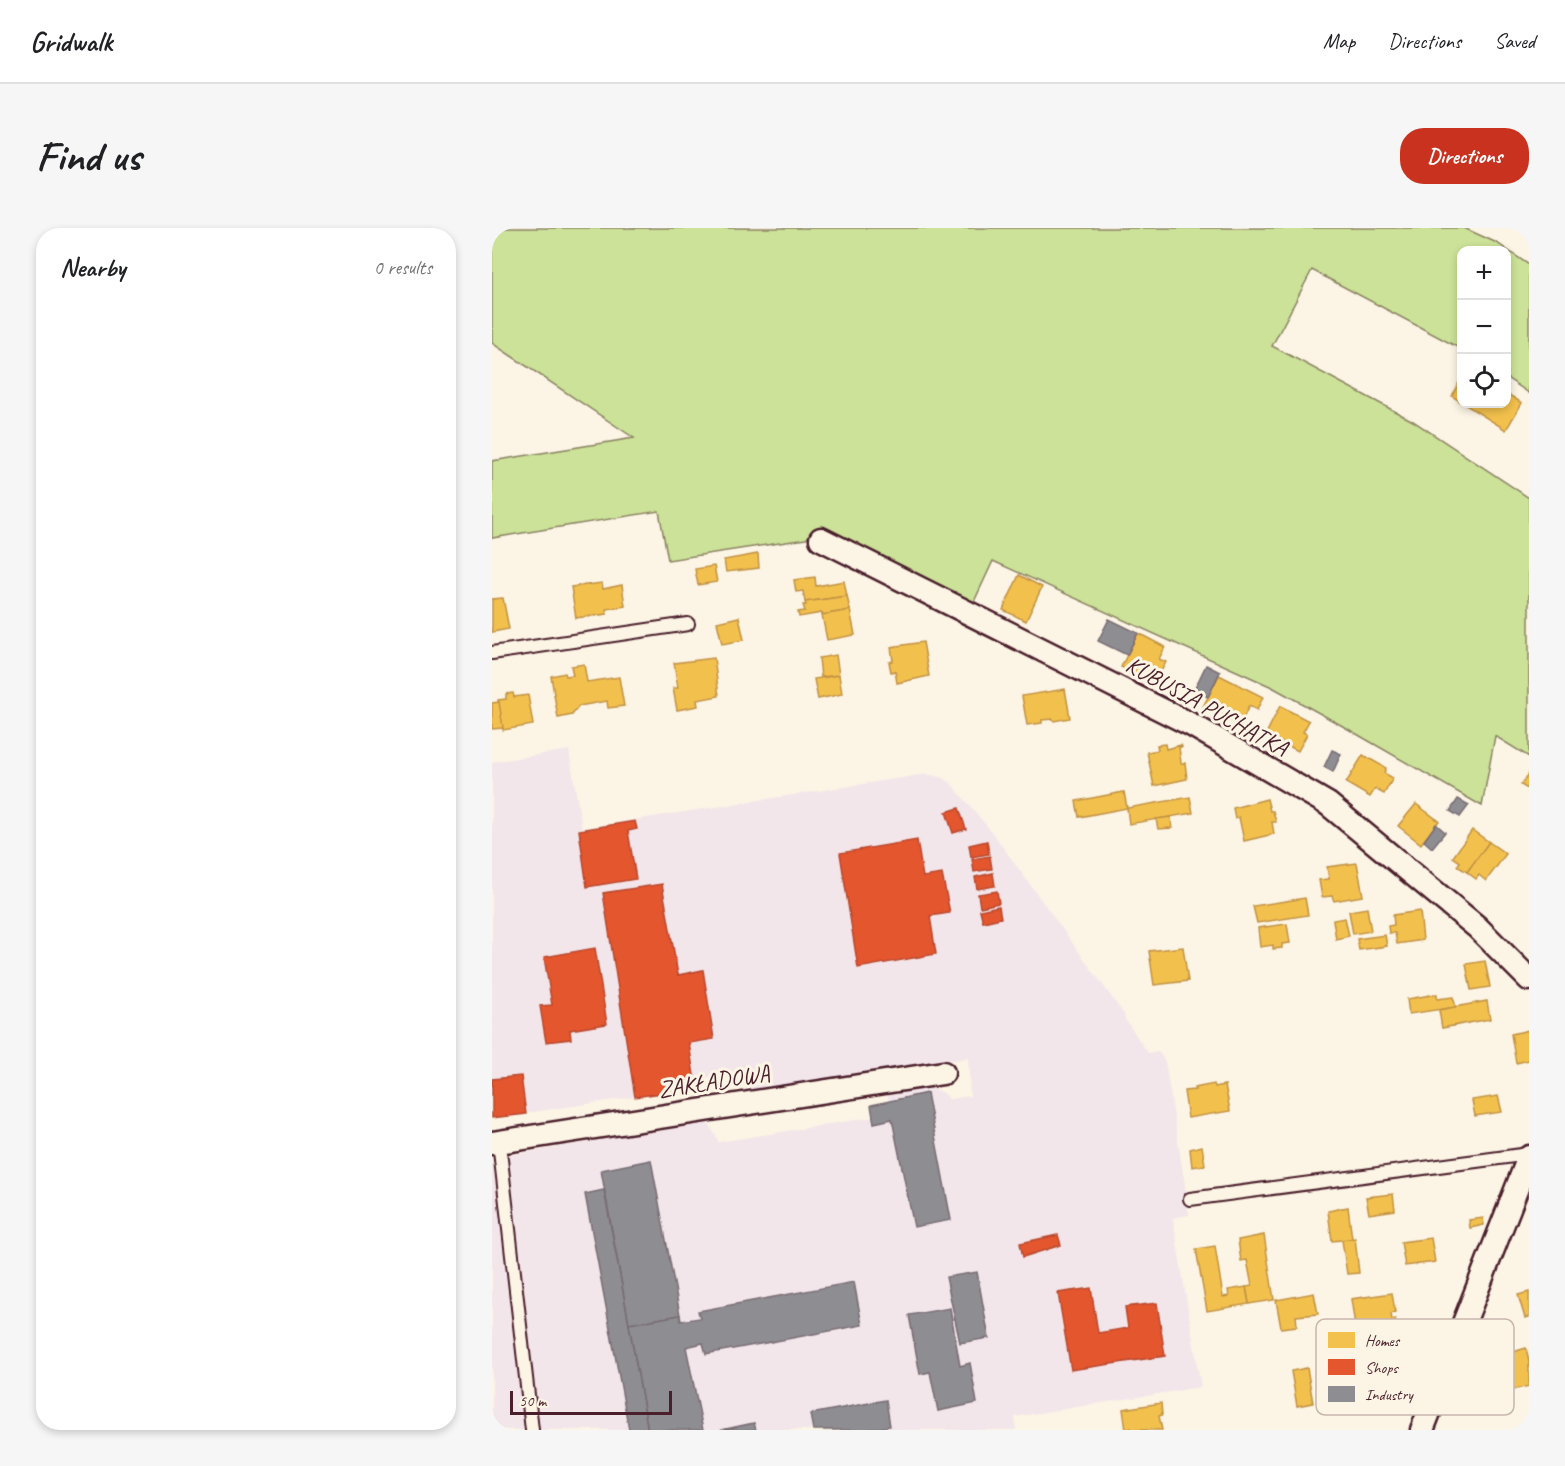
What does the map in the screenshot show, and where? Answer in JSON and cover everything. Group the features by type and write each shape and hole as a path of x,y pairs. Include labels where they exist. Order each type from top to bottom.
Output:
{"street":[{"name":"KUBUSIA PUCHATKA","path":"821,539 1192,725 1328,804 1477,927 1529,979"},
{"name":"ZAKŁADOWA","path":"496,1143 943,1072"},
{"path":"1465,1319 1529,1155"},
{"path":"1422,1430 1428,1415"}],"lane":[{"path":"492,652 688,624"},
{"path":"496,1143 532,1430"},
{"path":"1190,1199 1529,1155"}],"shaded area":[{"path":"569,750 582,828 926,774 941,777 950,782 992,832 1124,1014 1148,1053 1158,1051 1165,1061 1189,1215 1173,1218 1201,1387 1015,1417 1016,1430 492,1430 492,1158 708,1122 719,1142 873,1117 871,1105 889,1102 887,1091 924,1085 944,1093 949,1099 970,1096 968,1058 748,1093 737,1072 695,1080 696,1088 492,1118 492,762"}],"green space":[{"path":"492,228 1464,228 1501,246 1457,246 1457,347 1312,270 1272,346 1413,421 1529,498 1529,757 1495,736 1482,806 1272,687 993,561 971,608 817,529 806,539 668,560 659,511 492,538 492,461 634,438 492,343"},
{"path":"1511,253 1529,265 1529,393 1511,381"}],"building: Homes":[{"path":"1457,387 1457,399 1452,396"},
{"path":"1511,396 1522,403 1506,430 1470,408 1511,408"},
{"path":"758,554 759,568 726,572 724,560"},
{"path":"714,566 717,582 698,585 695,569"},
{"path":"1019,575 1042,587 1026,621 1003,610"},
{"path":"815,577 816,586 844,581 847,596 805,602 803,591 796,592 794,580"},
{"path":"602,583 603,589 622,585 625,606 606,609 607,614 576,618 571,587"},
{"path":"847,596 850,610 799,617 798,612 805,611 803,605 806,605 805,602"},
{"path":"503,598 509,629 492,632 492,599"},
{"path":"850,610 855,635 827,640 822,615"},
{"path":"739,617 744,640 722,644 717,622"},
{"path":"1138,633 1165,647 1159,659 1166,662 1160,673 1154,670 1148,681 1121,667"},
{"path":"923,642 929,676 897,683 895,671 891,672 889,662 893,661 891,647"},
{"path":"836,655 839,675 821,677 819,658"},
{"path":"714,658 719,696 697,700 698,706 677,710 673,688 678,688 674,663"},
{"path":"584,664 587,682 619,677 624,706 608,708 607,701 579,706 572,715 558,718 551,676 565,673 566,676 573,675 571,666"},
{"path":"839,675 842,694 818,699 814,679"},
{"path":"1219,675 1263,697 1257,710 1249,706 1240,725 1203,707"},
{"path":"1065,689 1070,718 1054,721 1053,719 1042,720 1042,723 1027,725 1022,696"},
{"path":"513,693 514,697 528,695 533,725 503,730 498,700 506,699 506,694"},
{"path":"499,702 503,728 492,729 492,703"},
{"path":"1280,706 1309,721 1303,732 1307,734 1298,751 1266,734"},
{"path":"1165,744 1166,749 1181,745 1182,747 1179,747 1181,763 1185,763 1187,779 1154,786 1147,752 1158,750 1157,745"},
{"path":"1363,755 1386,768 1384,773 1393,778 1384,794 1375,789 1370,797 1346,783"},
{"path":"1529,773 1529,790 1521,785"},
{"path":"1124,792 1127,808 1079,817 1076,801"},
{"path":"1190,797 1193,813 1129,824 1127,808"},
{"path":"1267,799 1276,822 1272,822 1274,834 1244,841 1239,817 1235,819 1233,808"},
{"path":"1416,804 1439,821 1421,844 1398,826"},
{"path":"1171,817 1172,828 1158,829 1156,819"},
{"path":"1472,830 1489,842 1467,872 1457,866 1460,862 1453,857"},
{"path":"1489,842 1506,854 1486,881 1479,875 1476,879 1467,872"},
{"path":"1357,863 1363,896 1334,901 1332,896 1322,897 1319,880 1329,879 1327,867"},
{"path":"1305,898 1308,915 1257,923 1253,906"},
{"path":"1367,908 1371,931 1353,934 1349,911"},
{"path":"1420,911 1423,940 1397,944 1395,933 1389,933 1388,926 1394,925 1393,915"},
{"path":"1345,918 1349,936 1336,939 1333,920"},
{"path":"1287,924 1290,943 1282,944 1282,948 1273,949 1273,945 1260,947 1258,928"},
{"path":"1385,935 1387,946 1359,950 1357,939"},
{"path":"1183,947 1188,981 1154,985 1149,951"},
{"path":"1485,961 1490,987 1471,990 1466,964"},
{"path":"1437,994 1437,999 1453,997 1456,1007 1409,1014 1407,999"},
{"path":"1487,1001 1490,1019 1442,1028 1439,1010"},
{"path":"1529,1030 1529,1060 1516,1063 1511,1034"},
{"path":"1214,1084 1215,1087 1225,1085 1230,1111 1188,1118 1184,1091"},
{"path":"1498,1096 1502,1112 1475,1116 1472,1100"},
{"path":"1202,1146 1205,1165 1192,1167 1190,1149"},
{"path":"1393,1194 1395,1210 1369,1214 1366,1197"},
{"path":"1348,1207 1352,1239 1332,1241 1328,1211"},
{"path":"1483,1218 1484,1225 1470,1228 1469,1220"},
{"path":"1264,1235 1274,1300 1249,1304 1246,1287 1252,1286 1247,1260 1241,1261 1238,1240"},
{"path":"1355,1238 1359,1273 1347,1274 1342,1240"},
{"path":"1431,1238 1435,1262 1405,1266 1401,1242"},
{"path":"1215,1246 1223,1297 1229,1296 1228,1290 1246,1287 1249,1304 1207,1311 1196,1249"},
{"path":"1529,1292 1529,1317 1525,1318 1518,1295"},
{"path":"1314,1293 1318,1314 1296,1316 1297,1326 1281,1328 1276,1300"},
{"path":"1392,1293 1395,1312 1391,1314 1392,1319 1354,1319 1351,1299"},
{"path":"1526,1348 1529,1361 1529,1386 1514,1390 1514,1352"},
{"path":"1307,1368 1313,1403 1297,1406 1291,1371"},
{"path":"1161,1403 1162,1415 1159,1416 1162,1430 1131,1430 1131,1428 1126,1430 1123,1409"}],"building: Shops":[{"path":"959,808 966,829 953,833 946,812"},
{"path":"635,821 637,829 628,831 636,879 587,887 579,830"},
{"path":"917,840 923,877 942,874 950,913 930,916 936,954 858,968 840,853"},
{"path":"987,841 989,854 971,857 969,845"},
{"path":"990,856 992,869 974,872 972,859"},
{"path":"993,873 995,886 977,889 975,877"},
{"path":"662,884 678,975 703,970 714,1039 689,1043 696,1088 635,1097 603,893"},
{"path":"997,891 999,903 980,907 978,894"},
{"path":"999,906 1001,918 983,922 980,910"},
{"path":"595,948 607,1024 570,1030 571,1039 546,1042 540,1006 552,1005 544,957"},
{"path":"521,1076 526,1114 492,1118 492,1079"},
{"path":"1058,1235 1061,1245 1023,1257 1020,1243"},
{"path":"1091,1288 1098,1333 1128,1328 1125,1307 1157,1303 1165,1356 1071,1370 1058,1293"}],"building: Industry":[{"path":"1109,619 1138,633 1127,655 1098,641"},
{"path":"1206,665 1220,672 1208,697 1194,690"},
{"path":"1332,750 1341,754 1333,772 1324,767"},
{"path":"1458,799 1469,805 1460,817 1450,811"},
{"path":"1436,824 1445,832 1432,848 1424,841"},
{"path":"927,1093 951,1220 914,1227 892,1119 874,1123 871,1105"},
{"path":"651,1160 680,1315 629,1324 601,1170"},
{"path":"604,1190 648,1430 629,1430 585,1194"},
{"path":"977,1272 989,1338 960,1343 946,1277"},
{"path":"854,1282 862,1325 706,1354 703,1343 686,1347 703,1430 648,1430 629,1324 680,1315 681,1321 700,1318 698,1311"},
{"path":"950,1308 960,1366 970,1363 977,1403 938,1411 930,1372 920,1374 909,1315"},
{"path":"886,1400 890,1426 865,1430 813,1430 810,1414"},
{"path":"754,1423 756,1430 721,1430"}]}
